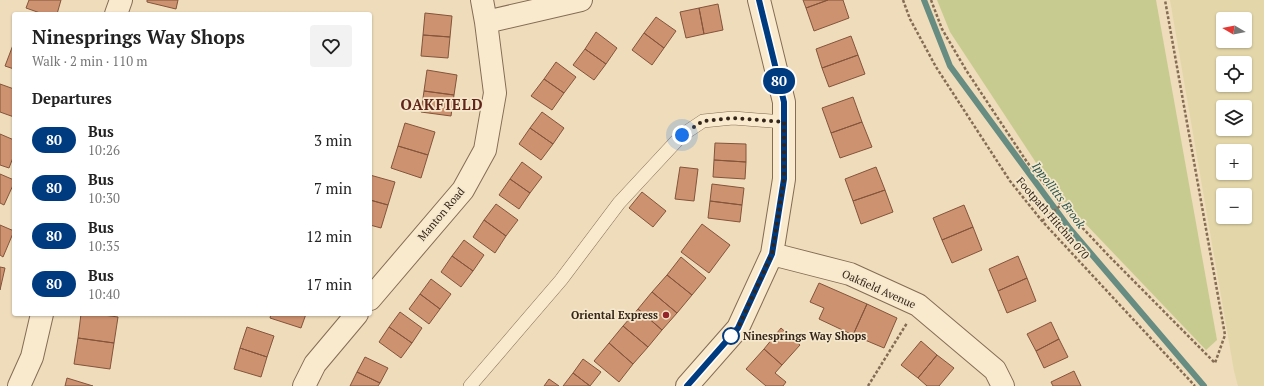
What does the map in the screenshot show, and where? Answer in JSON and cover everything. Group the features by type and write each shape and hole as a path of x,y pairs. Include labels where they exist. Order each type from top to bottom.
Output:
{"street":[{"name":"Manton Road","path":"372,296 463,190 485,150 495,93 482,0"},
{"path":"486,22 581,0"},
{"path":"687,386 738,328 772,254 784,179 784,102 759,0"},
{"name":"Oakfield Avenue","path":"772,254 850,274 918,305 995,370 1003,386"},
{"path":"19,386 32,357 42,316"},
{"path":"304,386 315,364 355,316"}],"lane":[{"path":"470,386 560,280 620,202 682,135 703,121 733,118 784,122"}],"path":[{"name":"Footpath Hitchin 070","path":"903,0 910,19 936,67 1010,181 1042,221 1194,386"},
{"path":"931,0 942,29 966,70 1027,162 1061,205 1108,255 1215,363 1225,335 1165,0"},
{"path":"1042,221 1061,205"},
{"path":"868,386 918,305"}],"shaded area":[{"path":"1170,0 1264,0 1264,386 1238,386 1234,371"}],"green space":[{"path":"937,0 1156,0 1217,340 1206,350 1056,193 950,32"}],"building":[{"path":"29,0 61,0 58,12 37,12 26,8"},
{"path":"147,0 178,0 176,9 147,2"},
{"path":"803,0 828,0 806,8"},
{"path":"828,0 843,0 849,18 814,31 806,8"},
{"path":"718,4 723,30 704,34 699,8"},
{"path":"699,8 704,34 686,38 680,12"},
{"path":"425,13 452,16 450,37 423,35"},
{"path":"656,17 676,31 664,48 644,33"},
{"path":"596,32 617,48 606,64 585,49"},
{"path":"644,33 664,48 652,65 632,50"},
{"path":"423,35 450,37 448,58 421,56"},
{"path":"851,36 858,55 822,68 816,49"},
{"path":"12,48 12,68 5,66"},
{"path":"585,49 606,64 594,80 573,65"},
{"path":"858,55 865,74 829,87 822,68"},
{"path":"556,62 576,77 564,93 544,79"},
{"path":"427,70 457,75 454,95 424,91"},
{"path":"544,79 564,93 552,110 531,96"},
{"path":"0,84 12,88 12,116 0,112"},
{"path":"424,91 454,95 451,116 421,112"},
{"path":"853,97 862,122 831,133 822,108"},
{"path":"542,112 564,128 553,144 530,128"},
{"path":"862,122 872,147 840,158 831,133"},
{"path":"405,123 435,132 428,155 398,146"},
{"path":"530,128 553,144 541,160 519,144"},
{"path":"0,134 12,139 12,160 9,168 0,165"},
{"path":"715,143 746,144 746,162 714,160"},
{"path":"398,146 428,155 421,178 391,168"},
{"path":"714,160 746,162 745,179 713,177"},
{"path":"522,162 542,177 530,193 510,179"},
{"path":"680,167 698,169 694,201 675,199"},
{"path":"876,167 885,190 853,201 845,179"},
{"path":"0,174 12,179 12,187 4,205 0,203"},
{"path":"372,176 395,182 388,205 372,201"},
{"path":"510,179 530,193 519,209 499,195"},
{"path":"712,184 744,188 742,205 710,201"},
{"path":"885,190 893,212 861,224 853,201"},
{"path":"642,192 666,211 653,227 629,208"},
{"path":"372,201 388,205 381,228 372,226"},
{"path":"710,201 742,205 740,222 708,218"},
{"path":"496,204 518,220 506,236 484,220"},
{"path":"964,205 973,227 942,240 933,218"},
{"path":"484,220 506,236 495,253 473,237"},
{"path":"702,224 730,245 709,273 681,252"},
{"path":"0,225 12,230 12,236 3,257 0,255"},
{"path":"973,227 982,250 952,263 942,240"},
{"path":"464,240 484,255 473,271 452,256"},
{"path":"452,256 473,271 461,287 441,272"},
{"path":"1018,256 1027,278 998,291 989,269"},
{"path":"681,257 706,278 692,295 667,275"},
{"path":"0,267 5,268 0,290"},
{"path":"667,275 692,295 677,313 652,292"},
{"path":"1027,278 1036,301 1007,313 998,291"},
{"path":"431,279 451,294 440,309 420,294"},
{"path":"819,283 867,304 853,335 819,319 824,308 810,302"},
{"path":"652,292 677,313 662,330 638,309"},
{"path":"420,294 440,309 429,324 409,309"},
{"path":"867,304 897,318 884,348 853,335"},
{"path":"638,309 662,330 648,347 623,326"},
{"path":"400,312 422,328 412,343 389,327"},
{"path":"81,316 118,317 114,343 78,338"},
{"path":"270,316 305,316 301,328 270,318"},
{"path":"1051,322 1059,339 1036,351 1027,334"},
{"path":"623,326 648,347 633,364 609,343"},
{"path":"247,327 274,336 267,357 240,348"},
{"path":"389,327 412,343 401,358 379,342"},
{"path":"781,328 800,345 782,365 764,349"},
{"path":"78,338 114,343 110,369 74,364"},
{"path":"1059,339 1068,357 1044,368 1036,351"},
{"path":"921,341 937,355 918,378 901,365"},
{"path":"609,343 633,364 619,382 594,361"},
{"path":"240,348 267,357 261,377 234,369"},
{"path":"764,349 782,365 775,373 786,382 783,386 766,386 746,369"},
{"path":"937,355 954,368 939,386 927,386 918,378"},
{"path":"365,357 388,368 380,383 357,372"},
{"path":"583,359 601,372 590,386 573,373"},
{"path":"1074,371 1081,386 1053,386 1051,382"},
{"path":"357,372 380,383 378,386 350,386"},
{"path":"573,373 590,386 563,386"},
{"path":"67,378 93,386 65,386"},
{"path":"549,379 559,386 544,386"}],"waterway":[{"name":"Ippollitts Brook","path":"924,0 950,66 1070,229 1204,386"}],"bus line":[{"name":"80","path":"687,386 738,328 772,254 784,179 784,102 759,0"}],"place":[{"name":"Oriental Express","path":"666,315"},
{"name":"Ninesprings Way Shops","path":"731,336"}],"district":[{"name":"OAKFIELD","path":"442,104"}],"route":[{"path":"682,135 703,121 733,118 784,122 784,179 772,254 738,328 728,340 731,336"}]}
